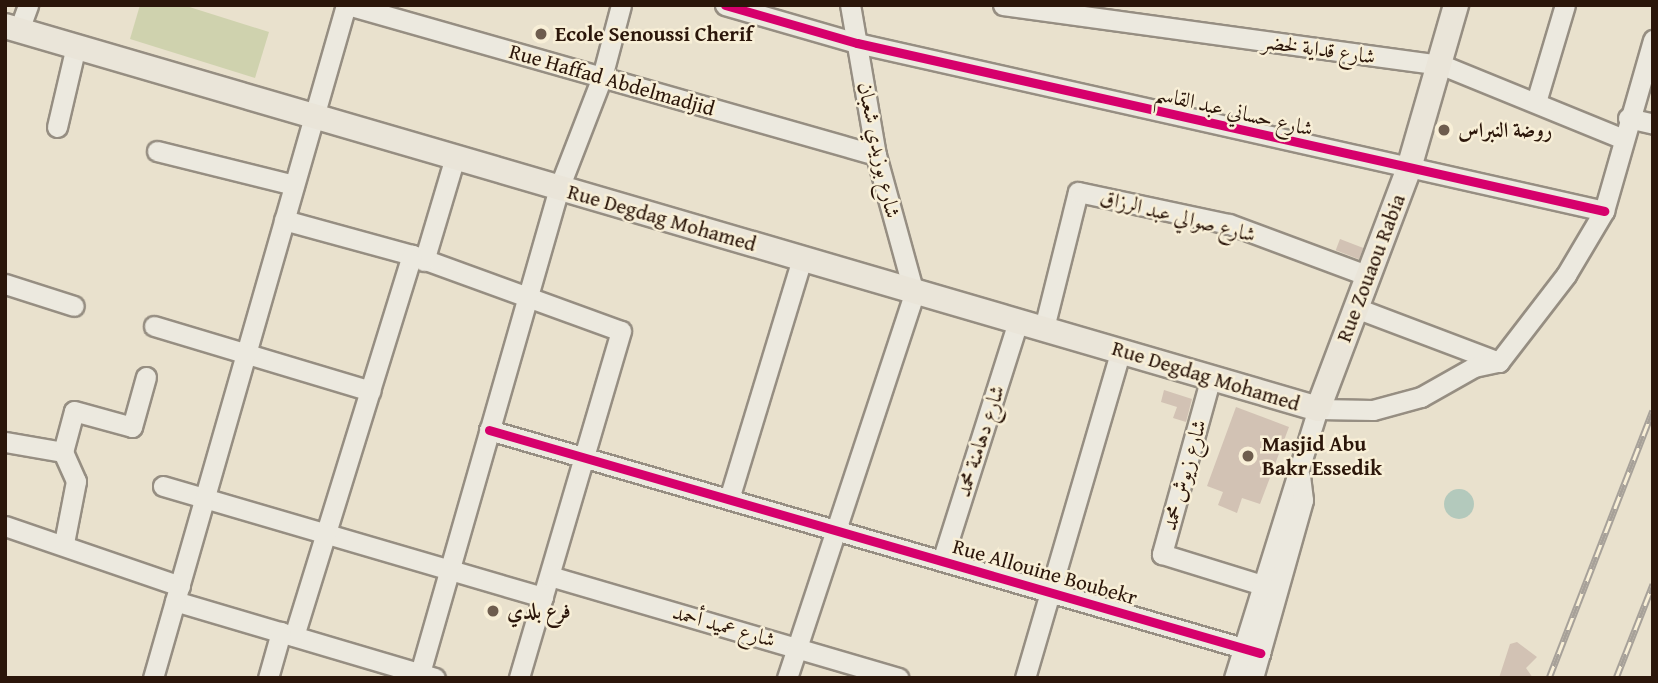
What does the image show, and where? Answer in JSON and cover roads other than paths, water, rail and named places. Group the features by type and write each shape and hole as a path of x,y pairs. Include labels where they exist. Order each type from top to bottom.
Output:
{"main road":[{"name":"Rue Zouaou Rabia","path":"1318,409 1409,168 1442,65 1457,5"},
{"name":"Rue Degdag Mohamed","path":"11,25 914,293 1121,350 1318,409"}],"street":[{"path":"11,25 29,5"},
{"path":"153,678 347,5"},
{"name":"Rue Haffad Abdelmadjid","path":"347,5 876,155"},
{"path":"5,526 64,543 74,554 288,634 428,676 450,570 489,430 559,188 602,77 621,5"},
{"name":"شارع حساني عبد القاسم","path":"725,5 857,43 1604,211"},
{"name":"شارع بوزيدي شعبان","path":"850,5 876,155 914,293"},
{"name":"شارع قداية لخضر","path":"1003,5 1442,65 1623,139"},
{"path":"1536,102 1565,5"},
{"path":"1253,678 1251,651 1262,585 1286,497 1300,477 1318,409 1373,410 1499,362 1566,275 1604,211 1628,118 1653,40"},
{"path":"57,127 76,46"},
{"path":"1628,118 1653,124"},
{"path":"157,151 294,185"},
{"path":"268,678 288,634 326,533 370,391 455,157"},
{"name":"شارع صوالي عبد الرزاق","path":"1044,328 1078,192 1229,224 1369,276"},
{"path":"284,220 418,258 621,331 519,678"},
{"path":"729,499 802,259"},
{"path":"5,284 74,306"},
{"path":"787,678 838,532 914,293"},
{"path":"1356,308 1499,362"},
{"name":"شارع دهامنة محمد","path":"942,561 1018,321"},
{"path":"154,326 370,391"},
{"path":"1025,678 1054,589 1121,350"},
{"path":"64,543 76,481 63,452 74,411 132,427 146,377"},
{"name":"شارع زيوش محمد","path":"1212,377 1162,554 1262,585"},
{"name":"Rue Allouine Boubekr","path":"489,430 584,460 838,532 1054,589 1251,651"},
{"path":"5,442 63,452"},
{"path":"1234,678 1251,651 1303,500 1300,477"},
{"path":"163,486 543,597"},
{"name":"شارع عميد أحمد","path":"550,576 898,678"}],"railway":[{"path":"1549,678 1653,410"},
{"path":"1616,678 1653,584"}],"place":[{"name":"Ecole Senoussi Cherif","path":"541,34"},
{"name":"روضة النبراس","path":"1444,130"},
{"name":"Masjid Abu Bakr Essedik","path":"1248,456"},
{"name":"فرع بلدي","path":"493,611"}]}
